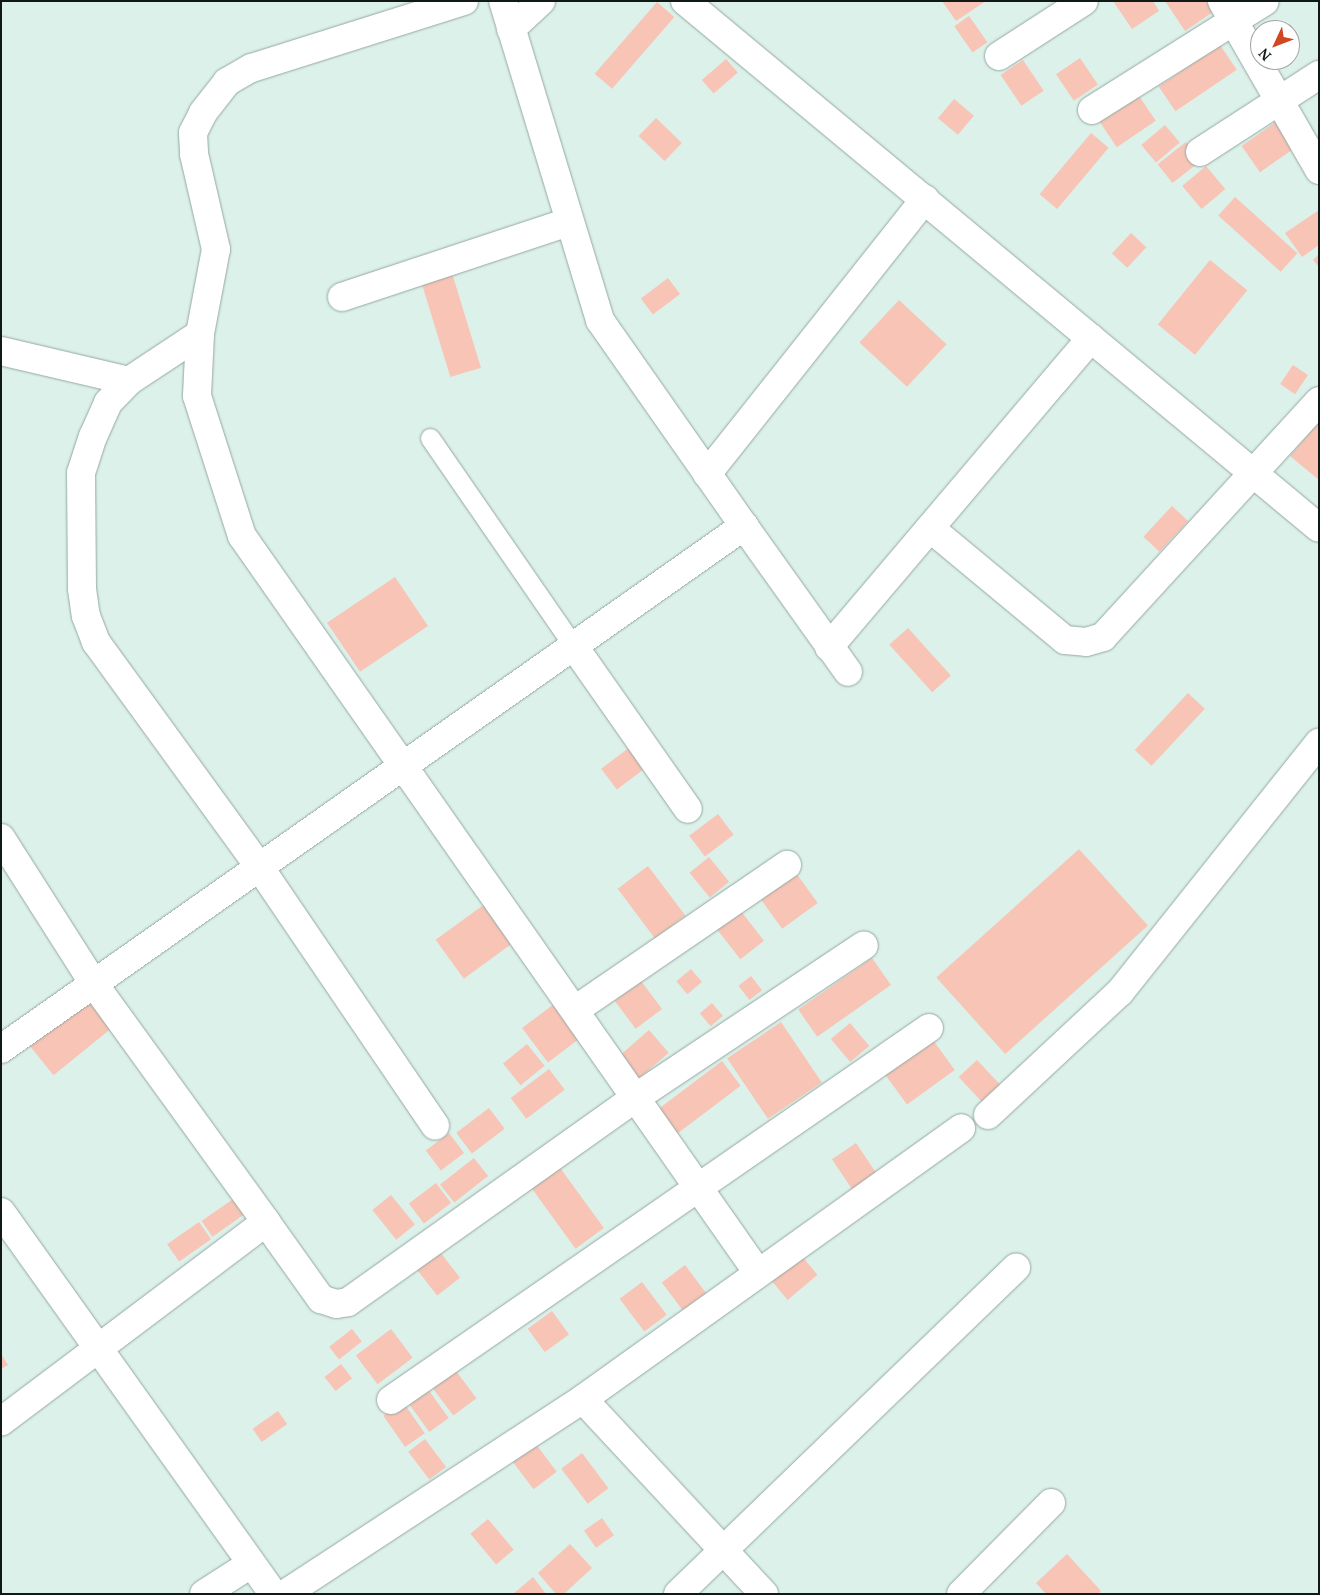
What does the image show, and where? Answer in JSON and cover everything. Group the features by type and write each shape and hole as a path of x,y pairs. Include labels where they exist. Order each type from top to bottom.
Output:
{"street":[{"path":"464,1 251,68 227,82 193,133 216,249 200,334 196,396 242,536 758,1273"},
{"path":"503,1 600,320 848,672"},
{"path":"511,29 541,1"},
{"path":"685,1 1319,528"},
{"path":"1000,56 1084,1"},
{"path":"1092,110 1228,11 1265,1"},
{"path":"1228,11 1319,170"},
{"path":"1200,152 1319,75"},
{"path":"707,474 925,199"},
{"path":"342,297 569,222"},
{"path":"200,334 128,381 108,403 81,473 82,589 86,616 96,642 258,865 435,1125"},
{"path":"829,647 1091,338"},
{"path":"1,351 128,381"},
{"path":"930,528 1065,640 1086,642 1102,637 1319,401"},
{"path":"1,1050 258,865 744,526"},
{"path":"573,645 688,809"},
{"path":"988,1115 1120,992 1319,743"},
{"path":"1,838 94,984 321,1299 336,1304 348,1302 635,1098 864,945"},
{"path":"574,1010 787,865"},
{"path":"391,1400 929,1028"},
{"path":"286,1594 582,1399 961,1128"},
{"path":"1,1212 273,1594"},
{"path":"1,1422 101,1351 266,1222"},
{"path":"678,1594 1016,1268"},
{"path":"582,1399 764,1594"},
{"path":"961,1594 1051,1503"},
{"path":"204,1594 251,1564"}],"lane":[{"path":"430,438 573,645"}],"building":[{"path":"942,1 986,1 956,21"},
{"path":"1113,1 1153,1 1159,11 1132,29"},
{"path":"1165,1 1206,1 1213,12 1185,31"},
{"path":"657,2 674,17 612,89 595,74"},
{"path":"969,16 987,42 973,53 954,26"},
{"path":"1220,45 1237,70 1175,111 1159,86"},
{"path":"1080,58 1098,85 1074,101 1056,74"},
{"path":"726,59 738,73 714,94 702,80"},
{"path":"1023,60 1044,91 1021,106 1001,75"},
{"path":"1139,96 1156,121 1117,147 1100,122"},
{"path":"954,99 974,116 958,135 938,118"},
{"path":"656,118 682,143 665,161 639,136"},
{"path":"1276,122 1294,148 1260,172 1242,146"},
{"path":"1165,125 1180,143 1156,163 1141,145"},
{"path":"1091,133 1109,148 1057,209 1040,194"},
{"path":"1186,142 1201,161 1172,183 1158,164"},
{"path":"1206,166 1225,189 1202,209 1182,186"},
{"path":"1235,197 1297,253 1281,272 1218,216"},
{"path":"1319,210 1319,245 1302,257 1285,233"},
{"path":"1131,233 1146,247 1127,268 1112,253"},
{"path":"1319,254 1319,267 1313,260"},
{"path":"1210,260 1247,290 1195,355 1158,325"},
{"path":"452,273 481,368 450,377 421,282"},
{"path":"668,278 680,294 653,314 641,298"},
{"path":"899,300 947,344 907,387 859,342"},
{"path":"1293,365 1308,375 1295,394 1280,384"},
{"path":"1319,422 1319,480 1290,456"},
{"path":"1172,506 1188,521 1159,552 1143,537"},
{"path":"395,577 428,626 360,672 327,623"},
{"path":"908,628 951,676 932,692 889,645"},
{"path":"1188,693 1205,709 1152,766 1135,750"},
{"path":"634,744 650,765 617,789 601,769"},
{"path":"718,814 734,835 705,856 689,836"},
{"path":"1079,849 1148,926 1005,1054 936,977"},
{"path":"709,857 729,882 710,898 690,873"},
{"path":"648,866 685,916 655,938 618,889"},
{"path":"796,873 818,903 782,929 760,899"},
{"path":"489,901 517,940 464,979 436,940"},
{"path":"740,910 764,941 740,959 716,928"},
{"path":"872,958 891,985 817,1037 798,1010"},
{"path":"691,969 702,982 687,994 676,981"},
{"path":"751,976 762,990 749,1000 738,986"},
{"path":"641,981 662,1009 636,1029 615,1001"},
{"path":"91,996 115,1026 54,1075 30,1046"},
{"path":"712,1003 723,1016 711,1026 700,1013"},
{"path":"554,1004 580,1038 548,1062 522,1028"},
{"path":"781,1022 822,1083 768,1119 727,1058"},
{"path":"850,1023 869,1046 850,1062 831,1039"},
{"path":"649,1030 669,1053 638,1080 618,1057"},
{"path":"933,1040 955,1070 907,1105 885,1075"},
{"path":"527,1044 545,1066 521,1085 503,1064"},
{"path":"977,1060 1000,1085 982,1102 959,1077"},
{"path":"722,1061 741,1086 677,1134 658,1109"},
{"path":"549,1069 565,1090 526,1119 511,1098"},
{"path":"489,1108 505,1129 472,1153 456,1133"},
{"path":"449,1133 464,1153 441,1170 426,1150"},
{"path":"856,1143 877,1174 853,1190 832,1159"},
{"path":"474,1158 488,1176 454,1203 440,1184"},
{"path":"558,1165 604,1228 576,1249 530,1186"},
{"path":"436,1183 451,1203 424,1223 409,1203"},
{"path":"391,1195 415,1225 396,1240 372,1210"},
{"path":"236,1197 247,1213 212,1237 202,1221"},
{"path":"199,1222 211,1239 179,1262 167,1244"},
{"path":"436,1247 460,1278 437,1296 413,1265"},
{"path":"795,1248 817,1275 788,1300 765,1273"},
{"path":"685,1265 706,1293 683,1310 662,1282"},
{"path":"642,1282 667,1315 644,1332 620,1299"},
{"path":"552,1311 569,1334 545,1352 528,1329"},
{"path":"352,1329 362,1342 339,1359 329,1347"},
{"path":"391,1329 413,1358 378,1384 356,1355"},
{"path":"1,1354 8,1365 1,1369"},
{"path":"341,1364 352,1378 336,1391 324,1377"},
{"path":"453,1367 476,1398 453,1416 430,1384"},
{"path":"427,1388 449,1418 429,1432 408,1402"},
{"path":"403,1402 425,1433 405,1447 383,1416"},
{"path":"278,1411 287,1424 262,1442 253,1429"},
{"path":"425,1439 446,1467 429,1480 408,1452"},
{"path":"532,1439 557,1472 534,1489 509,1456"},
{"path":"582,1453 608,1488 588,1504 561,1469"},
{"path":"602,1518 614,1535 596,1548 584,1531"},
{"path":"488,1519 514,1550 496,1564 470,1534"},
{"path":"570,1544 592,1568 564,1594 556,1594 538,1573"},
{"path":"1067,1554 1101,1591 1098,1594 1046,1594 1036,1583"},
{"path":"533,1577 546,1594 513,1594"}]}
